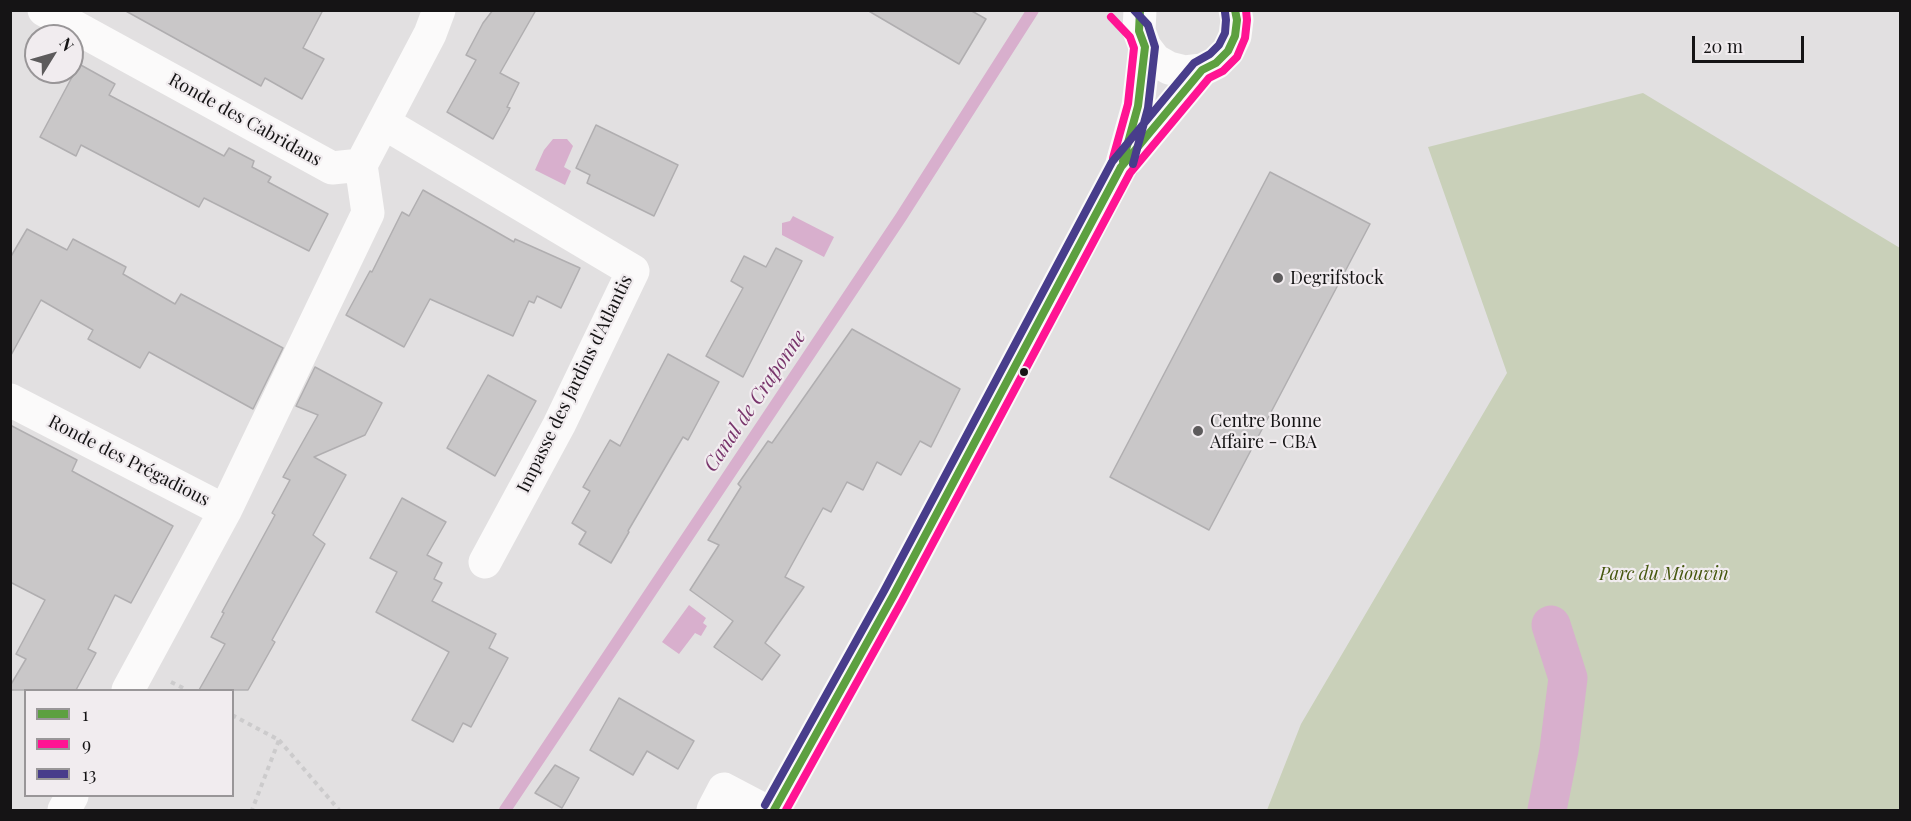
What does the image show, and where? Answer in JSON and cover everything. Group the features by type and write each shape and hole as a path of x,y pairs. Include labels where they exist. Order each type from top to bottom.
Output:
{"street":[{"name":"Ronde des Cabridans","path":"44,10 332,168 361,165"},
{"path":"225,511 368,213 361,165 430,34 439,10"},
{"path":"1136,25 1155,60 1169,68 1185,72 1202,70 1216,63 1228,51 1235,36 1237,20 1234,10"},
{"path":"1121,167 1138,106 1136,25"},
{"path":"774,810 893,596 1121,167 1202,70"},
{"name":"Impasse des Jardins d'Atlantis","path":"384,123 633,271 560,424 485,562"},
{"name":"Ronde des Prégadious","path":"10,400 225,511 129,689"},
{"path":"713,810 724,789 764,810"}],"path":[{"path":"234,716 279,740 339,810"},
{"path":"252,810 279,740"}],"green space":[{"name":"Parc du Miouvin","path":"1643,93 1900,248 1900,810 1267,810 1301,724 1507,373 1428,147"}],"shaded area":[{"path":"553,139 567,139 573,146 564,167 571,171 565,185 535,170 544,150"},
{"path":"793,216 834,237 824,257 782,235 782,223 790,221"},
{"path":"689,605 706,618 703,623 707,626 701,636 695,633 679,654 662,642"}],"building":[{"path":"124,10 323,10 303,48 324,59 302,99 265,78 261,86"},
{"path":"493,10 536,10 500,73 519,83 507,107 510,108 493,139 447,112 476,60 466,55 483,23"},
{"path":"867,10 970,10 986,19 959,64"},
{"path":"84,67 115,84 109,95 224,156 229,148 254,161 252,167 271,177 268,182 328,214 309,251 204,198 199,207 81,145 76,156 40,137 68,84 84,84"},
{"path":"596,125 678,165 654,216 587,183 590,175 576,168"},
{"path":"1270,172 1370,224 1209,530 1110,477"},
{"path":"423,190 514,242 515,239 580,268 561,308 537,296 534,303 529,301 513,336 430,299 404,347 346,315 370,271 372,272 402,212 409,216"},
{"path":"27,229 67,250 73,239 126,267 123,274 175,304 181,294 283,348 253,409 149,352 140,368 88,339 93,330 41,300 10,357 10,258"},
{"path":"776,248 802,261 743,377 706,356 743,288 731,281 744,256 766,267"},
{"path":"852,329 960,389 931,447 920,441 901,475 877,462 863,490 847,482 831,512 823,508 785,577 804,587 765,643 780,655 762,680 714,647 733,621 690,590 719,545 708,540 741,487 738,484 768,441 772,443"},
{"path":"668,354 719,382 688,440 683,437 611,563 579,544 586,532 572,523 590,491 583,487 610,440 620,446"},
{"path":"315,367 382,403 365,435 314,457 346,475 313,535 325,544 272,640 275,642 248,690 200,689 225,644 211,637 224,613 222,612 275,515 272,513 290,480 283,477 318,415 296,406"},
{"path":"488,375 536,401 495,476 447,448"},
{"path":"10,425 77,460 72,471 173,526 131,603 115,595 88,649 96,653 77,689 10,690 10,686 26,659 16,654 45,600 10,582"},
{"path":"402,498 446,522 427,555 442,563 434,579 442,583 432,601 496,634 489,648 508,658 471,727 463,723 453,742 412,720 449,652 376,612 397,572 370,558"},
{"path":"619,698 694,741 678,769 647,751 633,775 590,750"},
{"path":"555,765 579,778 562,808 535,793"}],"waterway":[{"name":"Canal de Craponne","path":"505,810 901,217 1033,10"},
{"path":"1547,810 1559,750 1568,678 1551,625"}],"transit line":[{"name":"13","path":"1133,164 1148,108 1155,47 1148,25 1134,10"},
{"name":"1","path":"1123,161 1138,106 1145,47 1139,31 1140,10"},
{"name":"1","path":"774,810 893,596 1121,167 1202,70 1216,63 1228,51 1235,36 1237,20 1235,10"},
{"name":"9","path":"786,810 902,601 1130,173 1209,78 1223,71 1237,57 1245,38 1246,10"},
{"name":"13","path":"765,805 884,591 1112,162 1194,63 1210,54 1219,45 1225,33 1225,12"},
{"name":"9","path":"1111,17 1130,37 1134,48 1128,104 1113,158"}],"place":[{"name":"Degrifstock","path":"1278,278"},
{"name":"Centre Bonne Affaire - CBA","path":"1198,431"}]}
